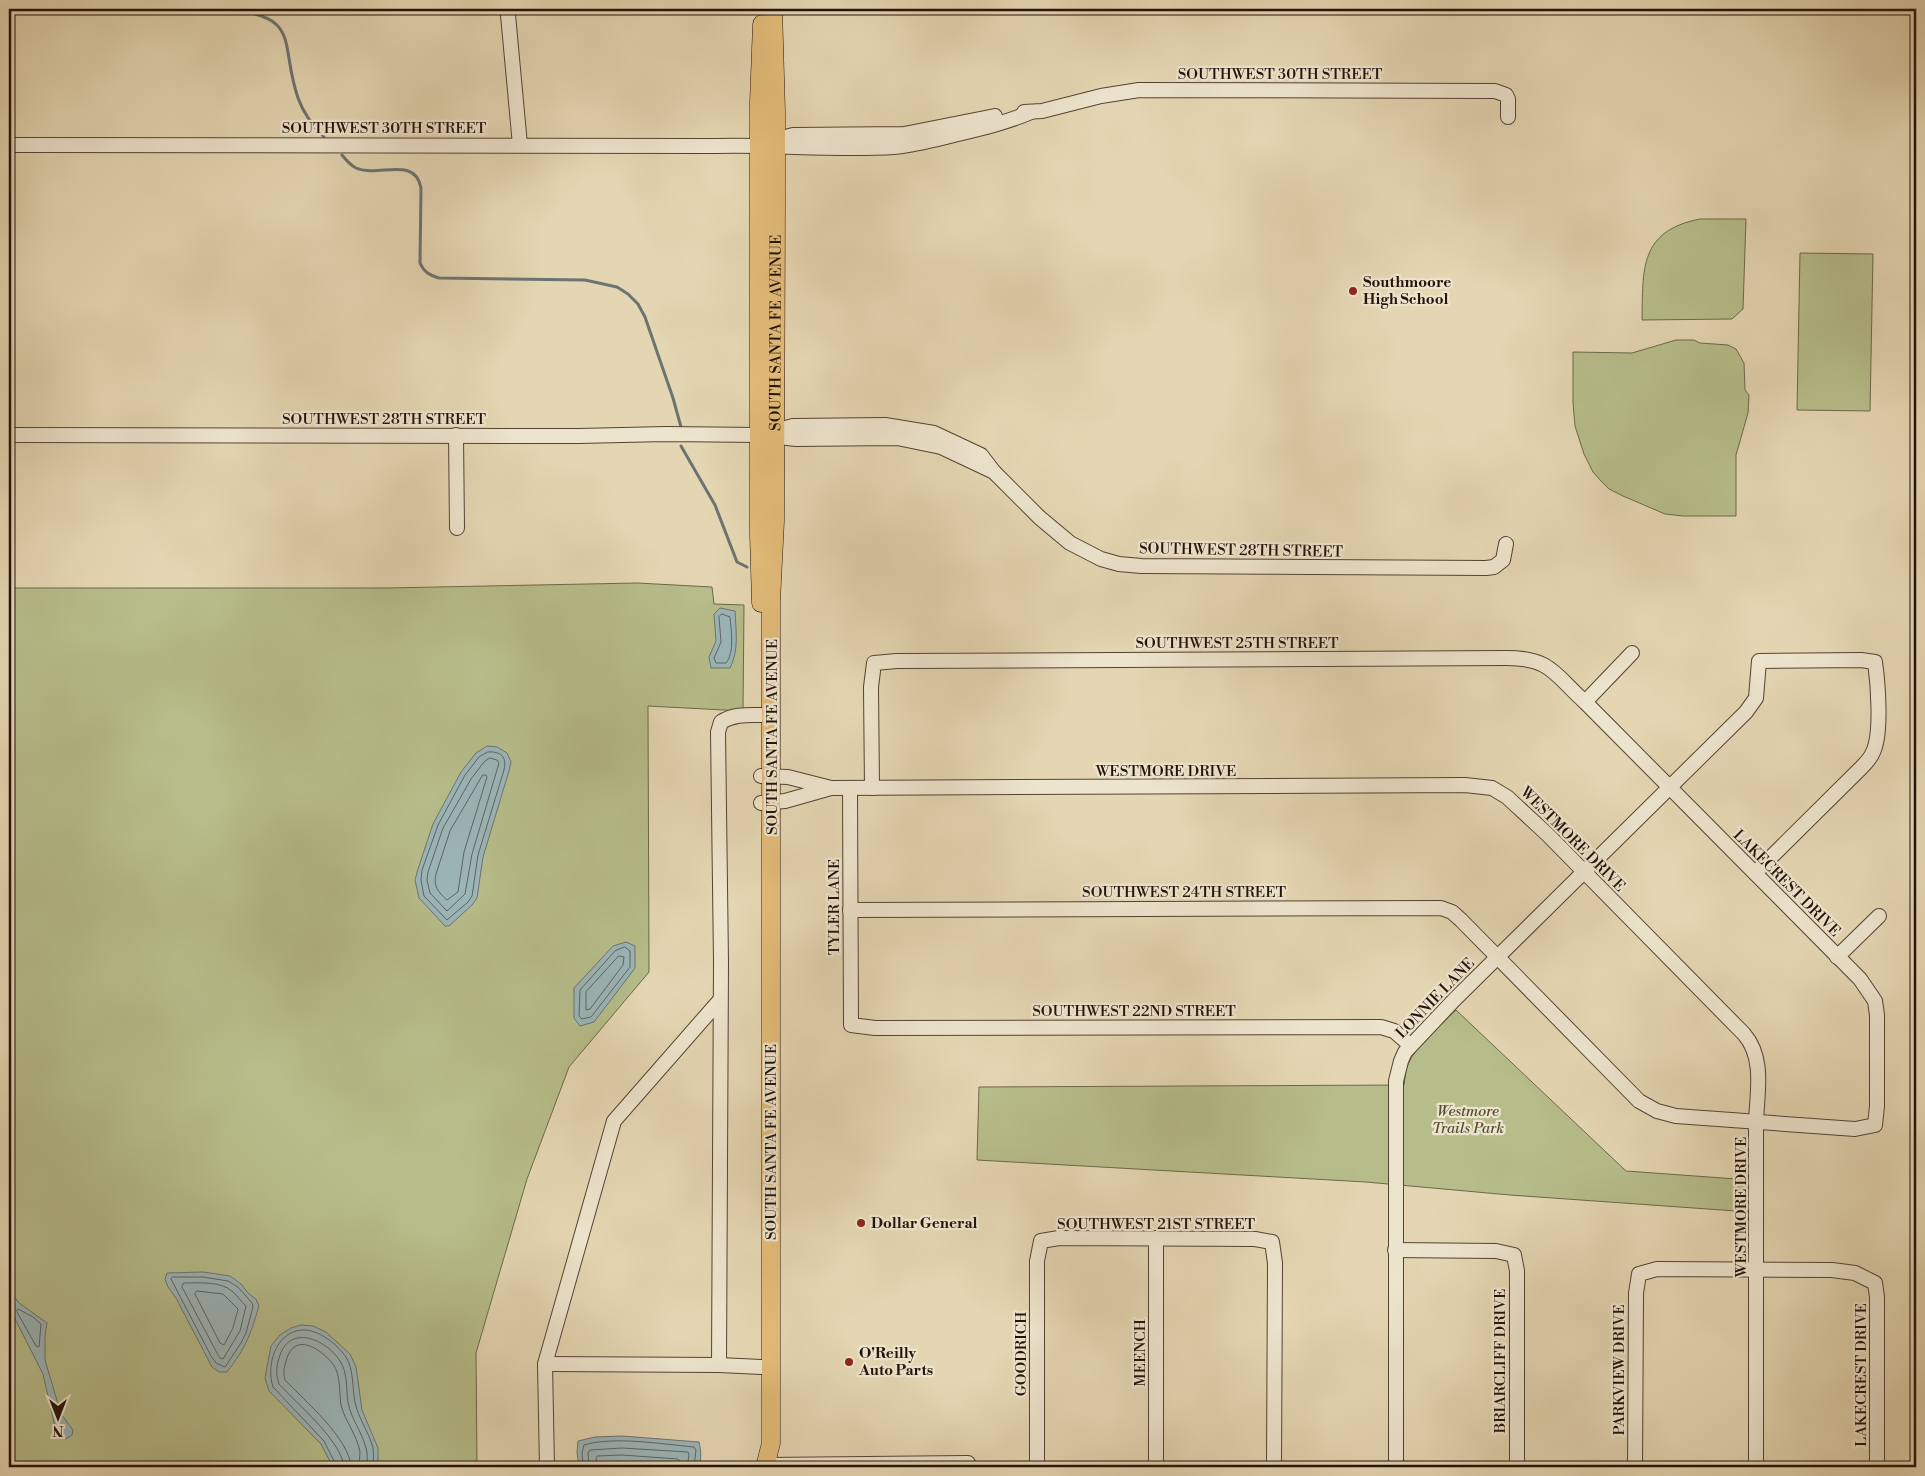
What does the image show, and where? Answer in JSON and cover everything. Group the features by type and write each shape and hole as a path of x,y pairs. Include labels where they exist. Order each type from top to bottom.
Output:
{"main road":[{"name":"SOUTH SANTA FE AVENUE","path":"762,9 770,143"},
{"name":"SOUTH SANTA FE AVENUE","path":"767,776 762,715 769,435 770,143 773,9"},
{"name":"SOUTH SANTA FE AVENUE","path":"765,1466 771,1443 767,776 775,520 769,435"},
{"name":"SOUTH SANTA FE AVENUE","path":"765,1466 760,1453 767,803"}],"street":[{"path":"508,15 520,145"},
{"name":"SOUTHWEST 30TH STREET","path":"9,145 714,146 770,143 795,148 908,146 1011,121 1031,112 1139,90 1495,91 1506,95 1508,99 1508,118"},
{"name":"SOUTHWEST 28TH STREET","path":"9,435 769,435 796,439 897,438 912,440 947,450 994,472 1055,533 1082,551 1119,564 1161,566 1486,568 1494,567 1503,560 1506,544"},
{"path":"456,436 456,528"},
{"path":"1585,702 1632,653"},
{"name":"SOUTHWEST 25TH STREET","path":"872,788 871,687 874,663 897,660 1520,658 1530,659 1545,665 1585,702"},
{"name":"LONNIE LANE","path":"1396,1467 1396,1081 1401,1061 1410,1045 1670,788 1752,704 1757,691 1760,661 1861,660 1875,662 1878,683 1877,731 1873,753 1862,768 1755,873"},
{"name":"LAKECREST DRIVE","path":"1585,702 1860,979 1875,1001 1878,1016 1878,1106 1875,1125"},
{"path":"719,1365 720,1000 718,732 721,722 728,718 762,715"},
{"name":"WESTMORE DRIVE","path":"767,776 788,777 831,788 1483,786 1492,788 1507,797 1584,872 1752,1043 1757,1054 1756,1467"},
{"name":"WESTMORE DRIVE","path":"767,803 801,797 831,788"},
{"name":"TYLER LANE","path":"850,788 851,1025"},
{"name":"SOUTHWEST 24TH STREET","path":"850,910 1441,908 1452,912 1644,1104 1656,1111 1676,1116 1854,1129 1875,1125"},
{"path":"1838,957 1879,916"},
{"path":"547,1467 545,1364 614,1121 720,1000"},
{"name":"SOUTHWEST 22ND STREET","path":"851,1025 875,1028 1382,1027 1394,1031 1410,1045"},
{"name":"SOUTHWEST 21ST STREET","path":"1041,1242 1058,1238 1255,1239 1272,1242 1275,1263 1274,1467"},
{"name":"MEENCH","path":"1156,1238 1156,1467"},
{"name":"GOODRICH","path":"1037,1467 1037,1261 1041,1242"},
{"name":"BRIARCLIFF DRIVE","path":"1396,1250 1496,1251 1514,1255 1517,1271 1517,1467"},
{"name":"PARKVIEW DRIVE","path":"1635,1467 1636,1293 1639,1274 1657,1269 1757,1269"},
{"name":"LAKECREST DRIVE","path":"1757,1269 1832,1270 1855,1274 1875,1283 1877,1297 1877,1467"},
{"path":"545,1364 761,1366"},
{"path":"765,1466 968,1463 968,1467"}],"green space":[{"path":"1700,219 1746,219 1743,309 1732,319 1642,320 1645,269 1655,243 1665,233 1680,225"},
{"path":"1800,253 1873,254 1870,411 1797,410"},
{"path":"1676,340 1694,340 1700,343 1728,345 1736,349 1744,363 1745,390 1749,395 1748,413 1736,455 1736,516 1665,514 1609,489 1593,472 1584,454 1575,426 1573,352 1632,353"},
{"path":"637,583 712,587 714,604 744,605 743,711 648,706 649,972 569,1067 527,1179 476,1353 477,1467 9,1467 9,588 387,588"},
{"name":"Westmore Trails Park","path":"1456,1010 1626,1171 1750,1180 1750,1212 1510,1195 1366,1182 977,1160 979,1087 1404,1085 1406,1070 1414,1054 1427,1038"}],"water":[{"path":"720,608 735,611 736,648 730,668 711,668 709,657 716,641 714,614"},
{"path":"487,746 497,747 507,753 511,762 509,771 483,857 477,898 449,926 445,926 419,898 415,880 433,824 461,772 476,753"},
{"path":"626,942 635,946 635,968 594,1022 580,1026 574,1018 574,988 613,946"},
{"path":"203,1272 230,1276 256,1299 259,1306 247,1341 227,1372 219,1372 212,1367 165,1279 167,1273"},
{"path":"9,1289 19,1303 47,1323 45,1360 61,1414 73,1430 72,1435 66,1439 59,1434 55,1427 43,1374 9,1307"},
{"path":"301,1325 313,1326 326,1332 350,1354 356,1367 362,1410 378,1448 378,1467 333,1467 321,1444 269,1391 265,1378 271,1346 280,1335 291,1328"},
{"path":"622,1436 699,1442 701,1455 698,1467 579,1467 578,1441 595,1437"}],"waterway":[{"path":"226,9 267,18 278,26 284,36 300,103 316,129 324,137"},
{"path":"342,155 356,168 375,171 404,170 411,172 417,178 421,188 420,263 423,269 432,276 439,278 585,280 617,287 628,294 638,304 645,317 681,427"},
{"path":"681,446 715,505 737,562 747,567"}],"place":[{"name":"Southmoore High School","path":"1353,291"},
{"name":"Dollar General","path":"861,1223"},
{"name":"O'Reilly Auto Parts","path":"849,1362"}]}
